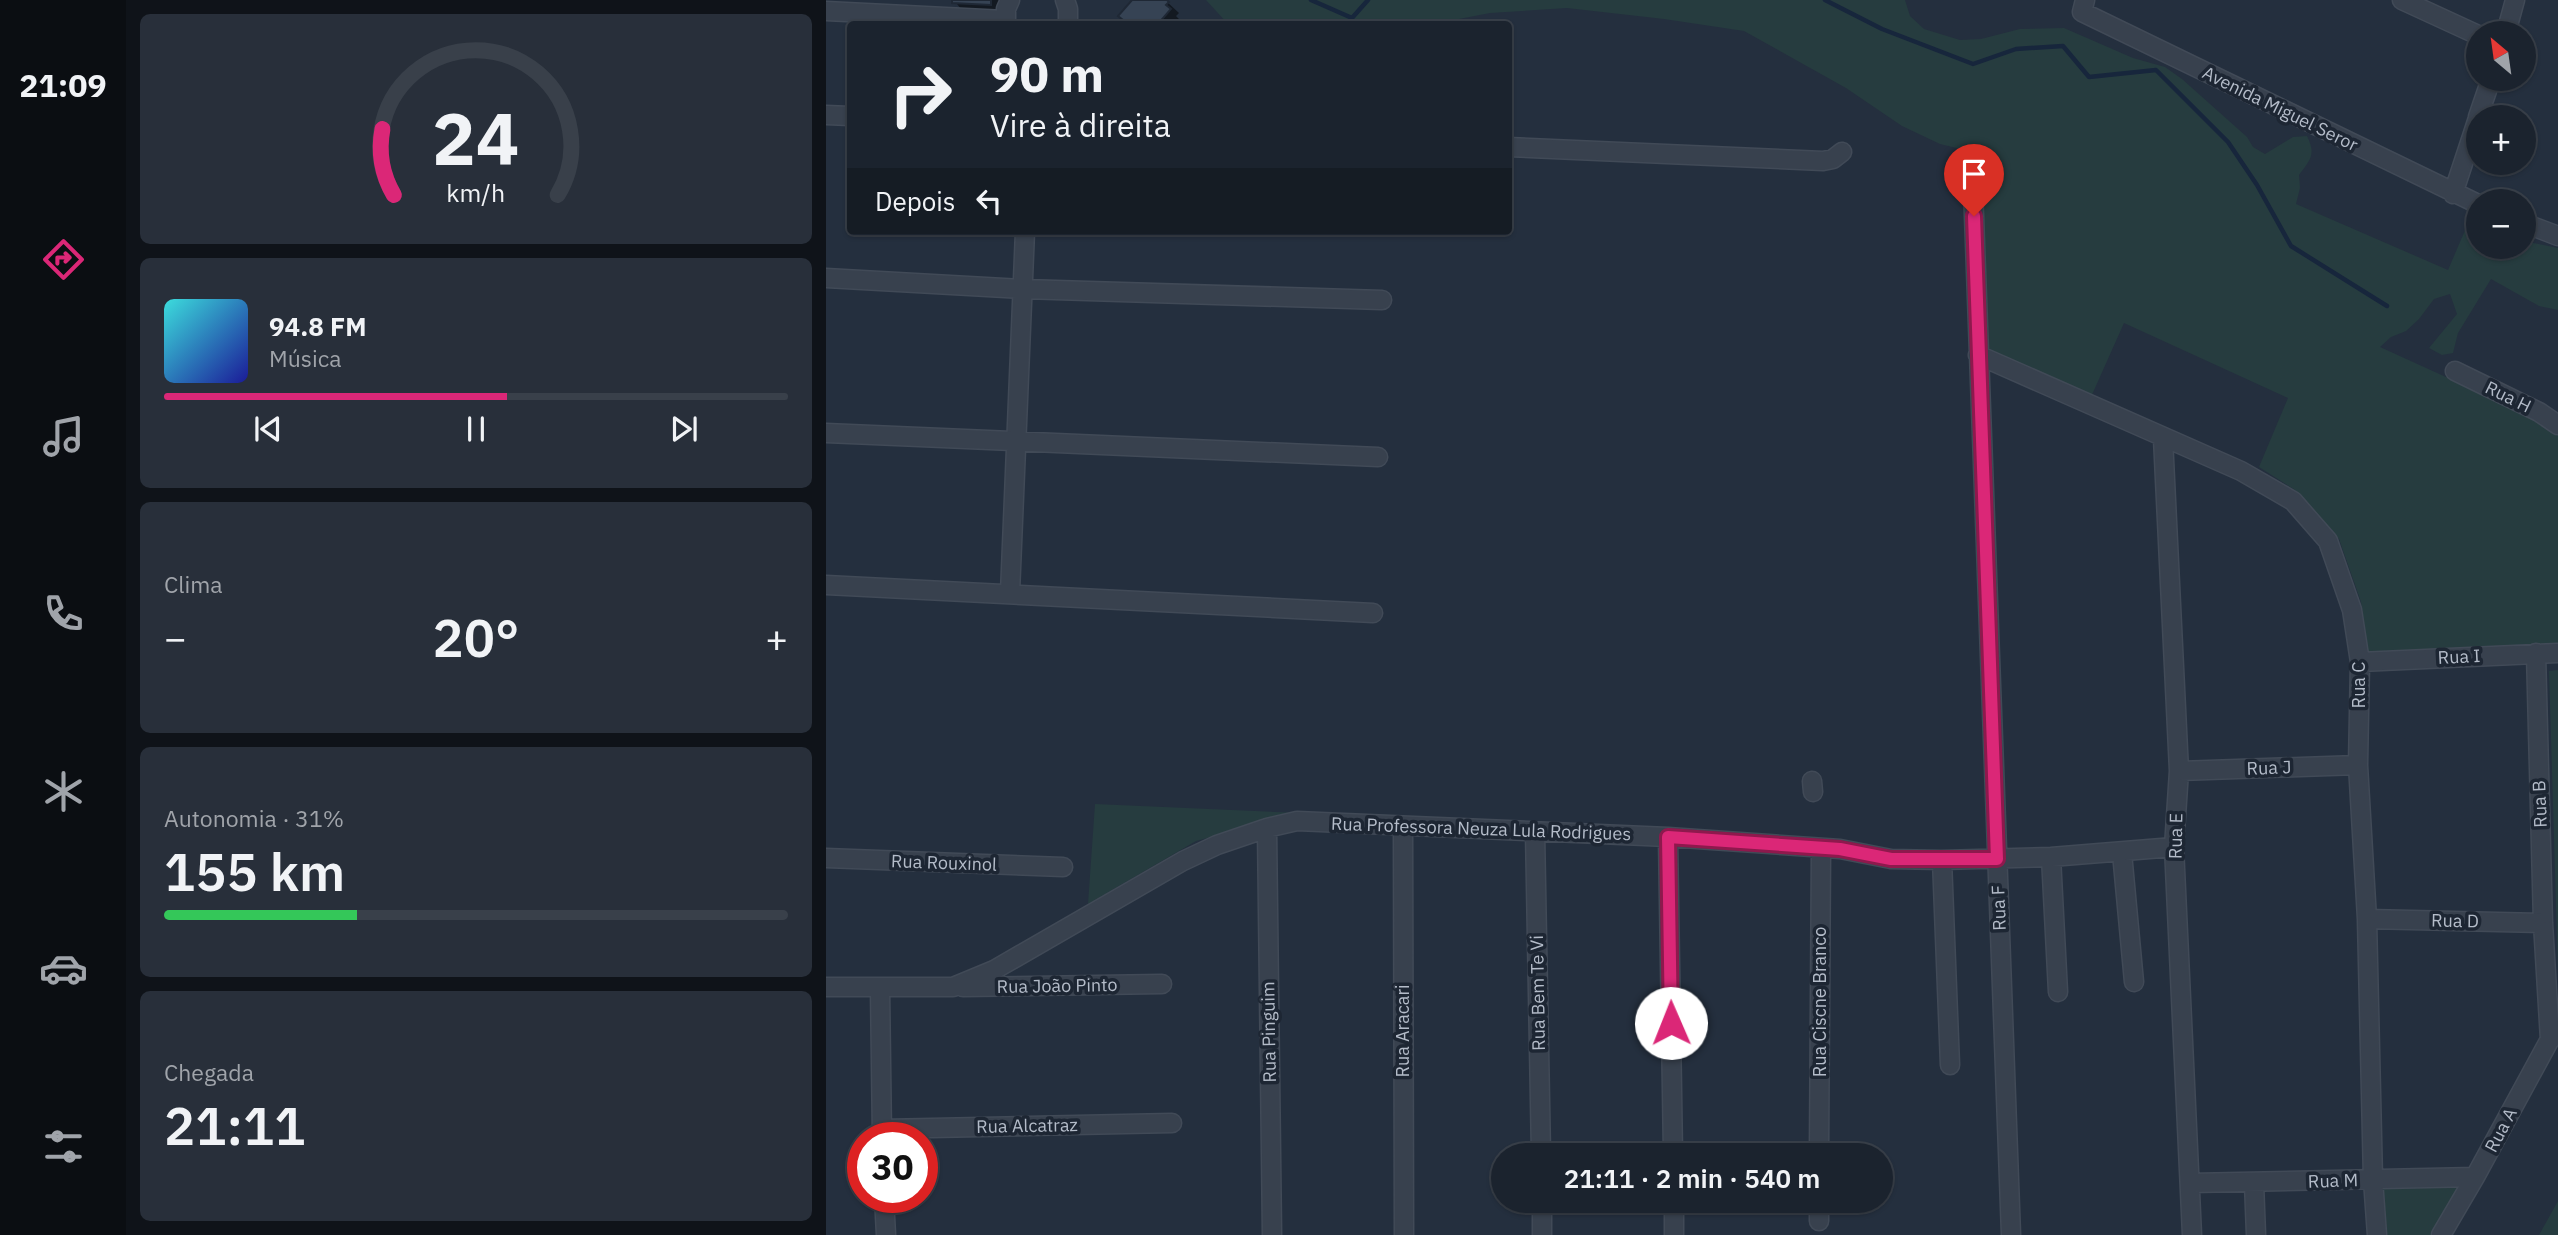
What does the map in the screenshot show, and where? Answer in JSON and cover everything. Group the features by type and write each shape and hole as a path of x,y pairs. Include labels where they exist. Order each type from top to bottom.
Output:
{"street":[{"path":"1065,0 1068,21"},
{"path":"2402,0 2466,29"},
{"path":"2509,21 2515,0"},
{"name":"Avenida Miguel Seror","path":"2083,6 2466,199"},
{"path":"826,11 1007,11"},
{"path":"826,115 847,117"},
{"path":"1512,147 1823,161 1833,159 1842,152"},
{"path":"2453,194 2466,154"},
{"name":"Rua F","path":"1972,161 2011,1235"},
{"path":"2536,228 2558,236"},
{"path":"1010,593 1025,235"},
{"path":"826,278 1023,289 1382,300"},
{"name":"Rua C","path":"1978,355 2241,471 2293,501 2328,541 2352,610 2360,662 2358,765 2367,919 2373,1180 2377,1235"},
{"name":"Rua H","path":"2455,372 2539,412 2558,425"},
{"path":"2539,412 2558,409"},
{"path":"826,433 1378,457"},
{"name":"Rua E","path":"2163,438 2179,771 2174,848 2192,1235"},
{"path":"826,585 1373,613"},
{"name":"Rua B","path":"2536,653 2543,923 2554,1032"},
{"name":"Rua I","path":"2360,662 2558,653"},
{"name":"Rua J","path":"2179,771 2358,765"},
{"name":"Rua Professora Neuza Lula Rodrigues","path":"826,987 953,987 994,970 1184,861 1217,845 1297,821 1668,837 1840,849 1891,859 2051,857 2174,848"},
{"name":"Rua Aracari","path":"1403,826 1404,1235"},
{"name":"Rua Pinguim","path":"1267,828 1272,1235"},
{"name":"Rua Bem Te Vi","path":"1535,831 1541,1143"},
{"path":"1668,837 1673,1143"},
{"name":"Rua Ciscne Branco","path":"1819,1143 1821,849"},
{"path":"2122,853 2134,982"},
{"path":"2051,857 2058,992"},
{"name":"Rua Rouxinol","path":"826,858 1063,867"},
{"path":"1941,860 1950,1065"},
{"name":"Rua D","path":"2367,919 2543,923"},
{"name":"Rua João Pinto","path":"953,987 1162,984"},
{"path":"880,988 882,1122"},
{"name":"Rua A","path":"2441,1235 2476,1177 2554,1032"},
{"name":"Rua Alcatraz","path":"938,1131 1172,1123"},
{"name":"Rua M","path":"2190,1183 2476,1177"},
{"path":"2254,1183 2256,1235"},
{"path":"885,1213 886,1235"},
{"path":"1542,1213 1542,1235"},
{"path":"1674,1213 1674,1235"},
{"path":"1819,1213 1819,1221"}],"green space":[{"path":"1206,0 1905,0 1910,16 1924,29 1960,40 1981,39 2020,29 2064,28 2133,58 2165,67 2247,137 2253,147 2265,154 2293,137 2307,136 2312,152 2299,175 2300,188 2296,204 2448,270 2466,228 2466,259 2536,259 2536,243 2558,248 2558,310 2539,306 2491,279 2458,333 2453,353 2442,355 2429,348 2457,314 2450,294 2434,299 2406,331 2391,337 2380,347 2536,418 2558,433 2558,645 2368,652 2361,602 2339,539 2295,490 2259,467 2288,398 2124,323 2091,397 1987,349 1980,170 1989,172 1977,153 1940,144 1902,126 1846,88 1744,31 1567,8 1490,13 1449,21 1225,21"},
{"path":"2558,670 2558,973 2549,671"},
{"path":"1095,804 1301,813 1196,841 1088,904"},
{"path":"2460,1185 2431,1235 2380,1235 2377,1188"},
{"path":"2558,1201 2558,1235 2539,1235"}],"building":[{"path":"952,0 991,0 991,5 952,3"},
{"path":"1132,0 1167,0 1169,2 1166,5 1171,9 1161,21 1124,21 1118,16"}],"waterway":[{"path":"1311,0 1352,18 1368,0"},
{"path":"1825,0 1882,29 1973,64 2016,49 2063,46 2089,77 2156,70 2228,142 2257,185 2291,246 2387,306"}],"route":[{"path":"1671,1023 1668,837 1840,849 1891,859 1997,859 1974,216"}]}
